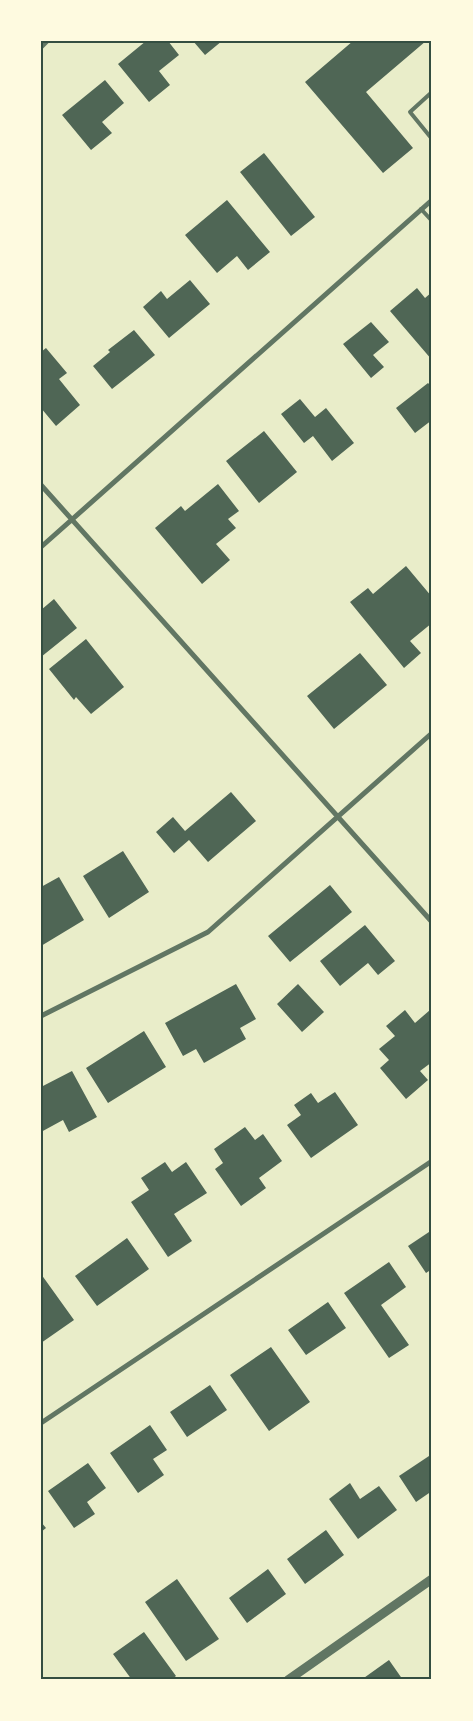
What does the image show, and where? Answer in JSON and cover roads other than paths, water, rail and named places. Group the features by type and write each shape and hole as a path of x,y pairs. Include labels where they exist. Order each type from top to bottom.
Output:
{"street":[{"path":"41,47 47,41"},
{"path":"41,547 432,200"},
{"path":"41,485 432,922"},
{"path":"41,1016 208,932 432,733"},
{"path":"41,1423 432,1161"},
{"path":"288,1680 432,1579"}],"lane":[{"path":"432,92 410,112 432,139"},
{"path":"421,209 432,221"}]}
